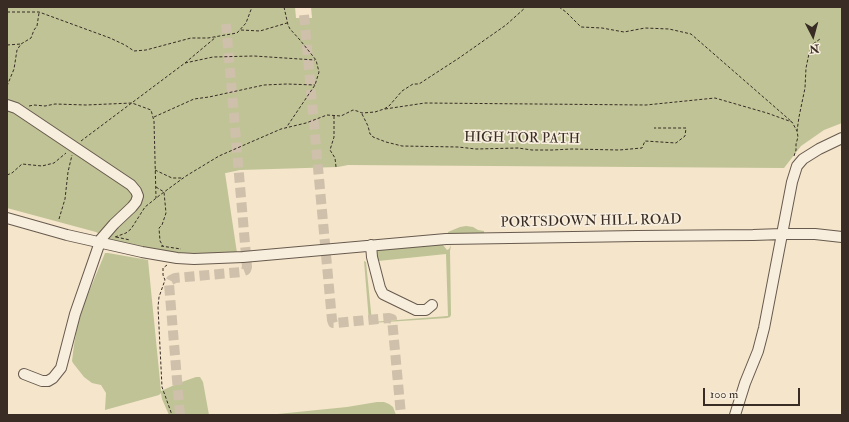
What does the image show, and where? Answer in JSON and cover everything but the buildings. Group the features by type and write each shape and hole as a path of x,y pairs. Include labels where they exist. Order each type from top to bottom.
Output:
{"street":[{"path":"12,106 131,185 138,196 132,207 114,224 100,242 75,314 60,368 53,378 48,381 42,381 24,374"},
{"path":"735,415 745,382 758,351 764,328 792,182 797,166 803,159 819,149 842,138"},
{"name":"PORTSDOWN HILL ROAD","path":"9,221 157,255 194,259 243,257 468,238 782,234 815,234 842,237"},
{"path":"371,245 372,257 383,294 416,310 426,310 432,305"}],"path":[{"path":"7,12 40,12 110,38 134,51 191,38 208,38 237,34 246,23 252,7"},
{"path":"284,7 287,23 316,60 320,72 315,85 285,128"},
{"path":"384,109 389,106 402,91 413,84 419,84 459,58 506,25 526,7"},
{"path":"558,7 566,12 581,27 602,28 624,32 645,28 669,29 691,34 792,122 798,131"},
{"path":"7,86 14,69 17,50 22,44 31,38 37,26 40,12"},
{"path":"241,30 260,31 287,23"},
{"path":"7,175 12,174 22,164 42,166 54,163 74,146 185,63 216,36"},
{"path":"797,166 794,159 798,137 799,117 805,88 806,68 812,44 820,39"},
{"path":"7,45 22,44"},
{"path":"185,63 214,57 254,56 316,60"},
{"path":"153,118 194,99 264,85 315,85"},
{"path":"115,237 126,233 131,229 145,208 164,192 219,156 285,128 306,123 327,115 341,116 353,110 357,110 362,114 425,103 646,105 715,98 792,122"},
{"path":"12,106 132,103 151,110 153,118 156,199"},
{"name":"HIGH TOR PATH","path":"362,114 370,134 373,137 402,146 458,147 476,149 518,148 532,150 619,150 642,148 645,140 676,143 685,136 686,128 654,128"},
{"path":"334,116 334,137 330,150 335,158 336,167"},
{"path":"59,219 65,199 68,172 74,146"},
{"path":"155,169 172,178 184,178"},
{"path":"155,187 164,192"},
{"path":"163,246 160,241 159,228 162,225 166,213 164,192"},
{"path":"172,415 162,387 158,302 165,280 163,268 177,258"}],"green space":[{"path":"7,7 295,7 296,18 312,18 311,7 842,7 842,123 824,130 801,146 784,168 348,165 338,167 240,170 225,173 237,253 190,254 161,251 111,240 96,232 7,208"},
{"path":"466,226 484,231 484,233 448,235 448,232"},
{"path":"445,243 443,245 447,250 451,245 450,317 371,323 369,321 364,261 366,262 372,322 448,316 446,254 378,261 375,248"},
{"path":"105,253 148,260 161,391 179,383 200,377 203,382 209,415 169,415 161,393 159,395 105,410 106,393 101,385 92,383 84,377 73,363 74,345 79,316"},
{"path":"377,402 389,404 393,407 396,415 268,415 347,407"}],"tunnel":[{"path":"304,15 332,320 333,323 335,323 389,318 392,319 401,415"},
{"path":"180,415 169,284 171,280 175,278 241,272 246,270 247,267 226,24"}]}
